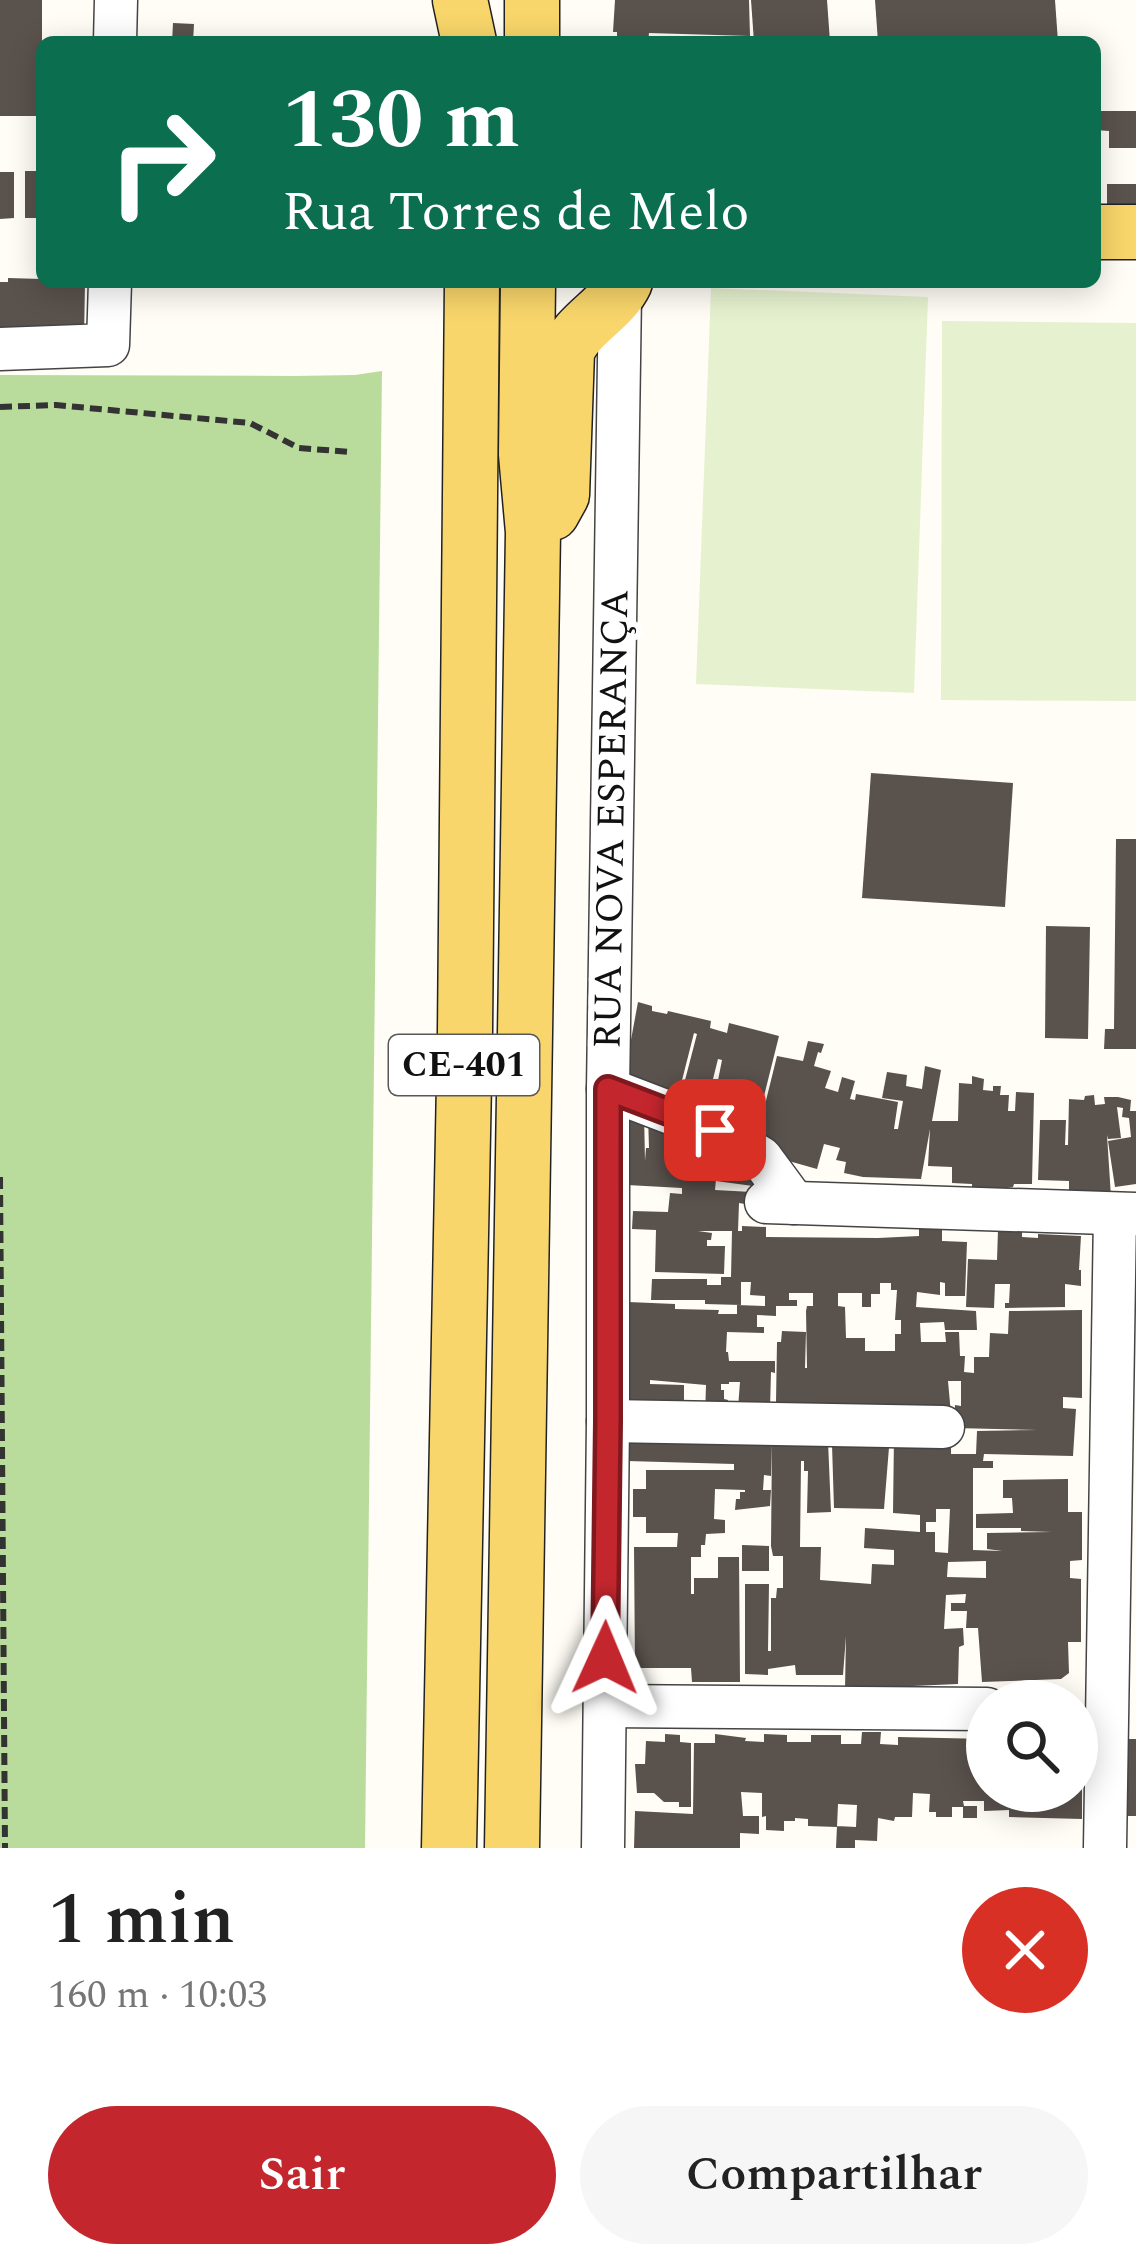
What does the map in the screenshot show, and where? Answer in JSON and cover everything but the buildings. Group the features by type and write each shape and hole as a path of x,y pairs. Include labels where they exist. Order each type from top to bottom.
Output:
{"main road":[{"path":"460,0 468,36"},
{"path":"532,0 532,36"},
{"path":"1101,232 1136,232"},
{"name":"CE-401","path":"449,1848 465,1054 472,288"},
{"name":"CE-401","path":"512,1848 533,532 526,454 528,288"},
{"path":"533,532 562,495 571,341 622,288"}],"street":[{"path":"115,36 116,0"},
{"path":"0,349 108,344 110,288"},
{"name":"RUA NOVA ESPERANÇA","path":"603,1848 608,1089 622,288"},
{"path":"608,1089 715,1130 760,1158 780,1202 1125,1214 1105,1848"},
{"path":"608,1421 943,1427"},
{"path":"604,1706 966,1709"}],"path":[{"path":"0,407 78,406 250,423 299,448 351,452"},
{"path":"0,1177 5,1848"}],"green space":[{"path":"711,288 928,297 914,693 696,684"},
{"path":"942,321 1136,323 1136,701 941,700"},
{"path":"382,371 365,1848 0,1848 0,375 294,376"}],"route":[{"path":"605,1658 608,1089 715,1130"}]}
